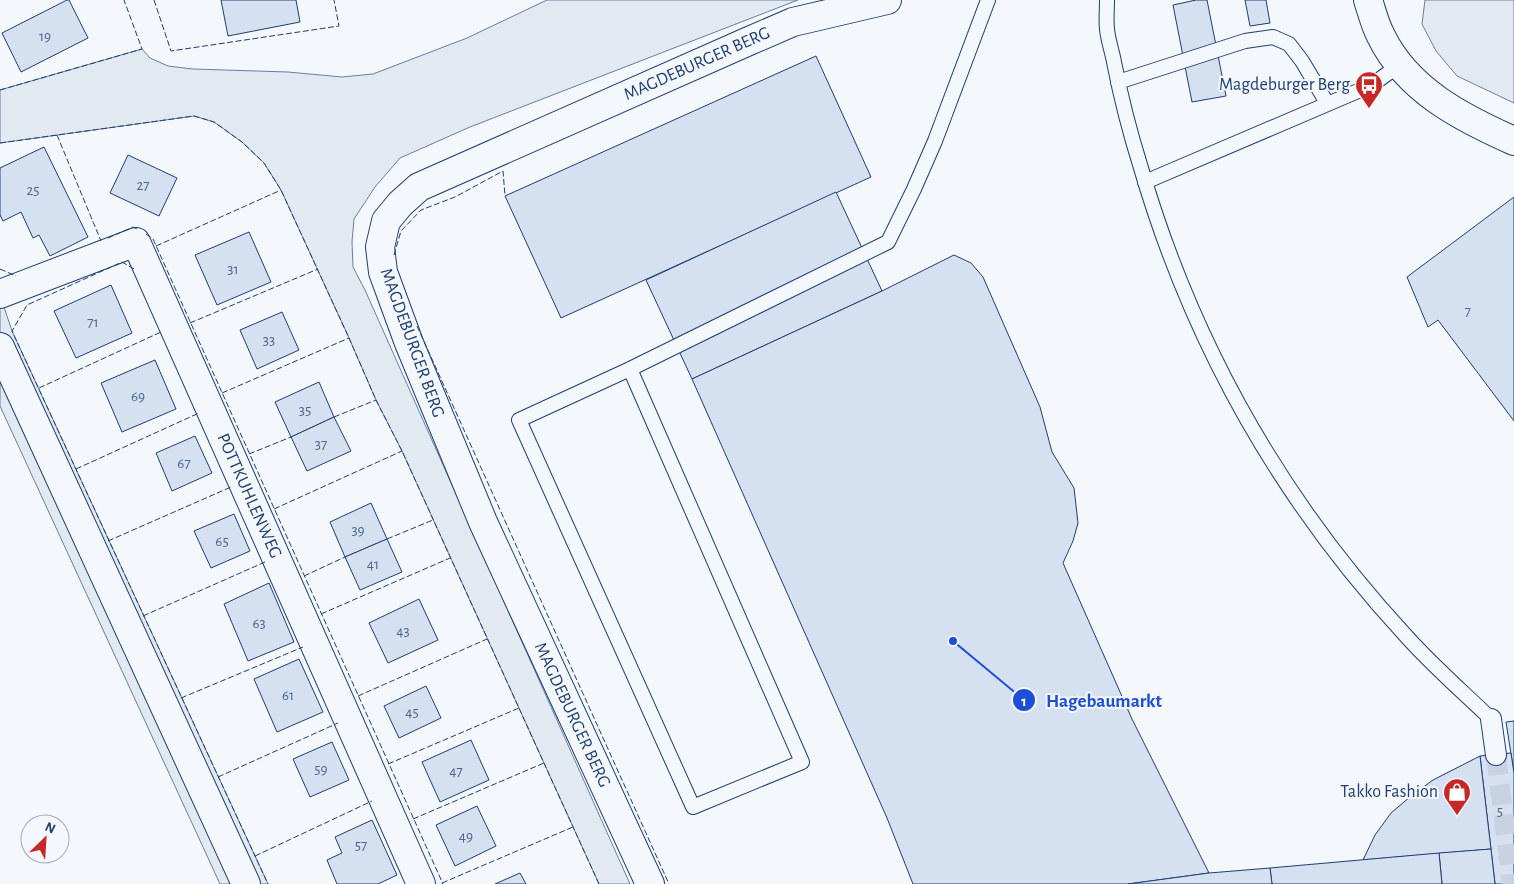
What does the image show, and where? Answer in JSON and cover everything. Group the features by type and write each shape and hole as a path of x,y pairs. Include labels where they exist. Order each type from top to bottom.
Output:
{"street":[{"name":"MAGDEBURGER BERG","path":"650,884 483,522 409,343 383,272 380,247 386,221 400,204 419,187 740,45 794,22 887,0"},
{"path":"1368,0 1381,36 1399,65 1425,92 1457,114 1514,141"},
{"name":"POTTKUHLENWEG","path":"0,294 136,242 421,884"},
{"path":"0,347 246,884"},
{"path":"1491,719 1496,755"}],"lane":[{"path":"630,369 802,762 693,808 519,420 630,369 888,242 935,141 988,0"},
{"path":"1107,0 1107,29 1123,109 1145,182 1168,253 1198,325 1230,391 1268,458 1310,520 1364,588 1407,638 1491,719"},
{"path":"1118,82 1245,41 1272,37 1289,44 1302,61 1327,103"},
{"path":"1145,182 1372,84 1399,65"}],"shaded area":[{"path":"547,0 798,0 470,127 400,158 375,187 354,219 352,242 353,267 365,290 630,884 599,884 281,190 264,163 242,142 214,122 194,116 0,143 0,90 142,49 150,58 168,66 193,69 288,72 342,77 373,74 467,38"},
{"path":"1425,0 1514,0 1514,103 1457,76 1436,51 1422,24"},
{"path":"0,295 12,331 268,884 220,884 0,406"}],"building":[{"path":"69,0 88,38 21,72 2,33"},
{"path":"221,0 296,0 300,22 228,36"},
{"path":"1196,0 1207,0 1226,96 1192,102 1173,5"},
{"path":"1245,0 1266,0 1270,23 1250,26"},
{"path":"816,56 871,177 561,318 505,196"},
{"path":"44,147 88,237 50,256 39,235 33,238 21,212 3,221 0,215 0,168"},
{"path":"128,155 177,178 159,216 110,193"},
{"path":"836,192 882,291 692,379 646,280"},
{"path":"1514,197 1514,421 1438,320 1428,327 1407,277"},
{"path":"249,232 271,282 217,305 195,255"},
{"path":"954,255 971,263 983,277 1040,407 1052,452 1074,488 1078,523 1073,541 1063,563 1132,719 1209,873 1128,884 913,884 887,818 692,379 882,291"},
{"path":"111,285 132,333 76,358 54,311"},
{"path":"282,312 299,350 257,369 240,330"},
{"path":"155,360 176,409 122,432 101,383"},
{"path":"319,382 334,417 291,437 275,402"},
{"path":"334,417 351,451 307,471 291,437"},
{"path":"195,436 212,473 172,491 156,453"},
{"path":"371,503 387,539 345,557 330,522"},
{"path":"234,514 250,551 211,568 194,531"},
{"path":"387,539 402,572 360,590 345,557"},
{"path":"269,583 294,642 248,661 224,604"},
{"path":"419,599 438,640 388,663 369,623"},
{"path":"299,659 323,712 277,732 254,679"},
{"path":"426,686 441,718 399,738 384,706"},
{"path":"1514,721 1514,773 1506,722"},
{"path":"471,740 489,780 440,802 422,762"},
{"path":"332,742 349,780 310,797 293,759"},
{"path":"1511,753 1514,773 1514,884 1495,884 1480,756"},
{"path":"1480,756 1491,849 1363,860 1375,835 1391,813 1433,780"},
{"path":"477,806 496,846 455,866 436,825"},
{"path":"372,820 397,875 378,884 337,884 327,860 342,853 335,837"},
{"path":"1491,849 1495,884 1442,884 1439,853"},
{"path":"1439,853 1442,884 1272,884 1270,868"},
{"path":"1270,868 1272,884 1128,884 1209,873"},
{"path":"520,873 526,884 495,884"}],"tunnel":[{"path":"1496,755 1512,884"}],"fence":[{"path":"0,90 142,49 124,0"},
{"path":"154,0 171,51 339,26 334,0"},
{"path":"0,143 194,116 214,122 242,142 264,163 281,190 599,884"},
{"path":"57,135 101,241"},
{"path":"394,255 401,231 421,210 455,197 503,171 505,196"},
{"path":"156,246 281,190"},
{"path":"108,238 133,227 139,230"},
{"path":"146,234 153,239 443,884"},
{"path":"134,269 122,262 27,305 12,331 268,884"},
{"path":"0,269 16,276"},
{"path":"190,323 318,269"},
{"path":"417,326 669,884"},
{"path":"39,388 161,332"},
{"path":"222,393 349,338"},
{"path":"334,417 376,400"},
{"path":"76,469 199,413"},
{"path":"249,454 291,437"},
{"path":"274,509 402,451"},
{"path":"108,541 231,487"},
{"path":"387,539 433,520"},
{"path":"304,576 345,557"},
{"path":"321,614 450,558"},
{"path":"143,616 265,562"},
{"path":"358,696 487,639"},
{"path":"181,698 303,647"},
{"path":"388,764 519,708"},
{"path":"218,777 338,723"},
{"path":"413,819 544,763"},
{"path":"255,856 372,801"},
{"path":"442,883 573,827"}],"place":[{"name":"Magdeburger Berg","path":"1369,109"},
{"name":"Hagebaumarkt","path":"953,641"},
{"name":"Takko Fashion","path":"1457,816"}]}
